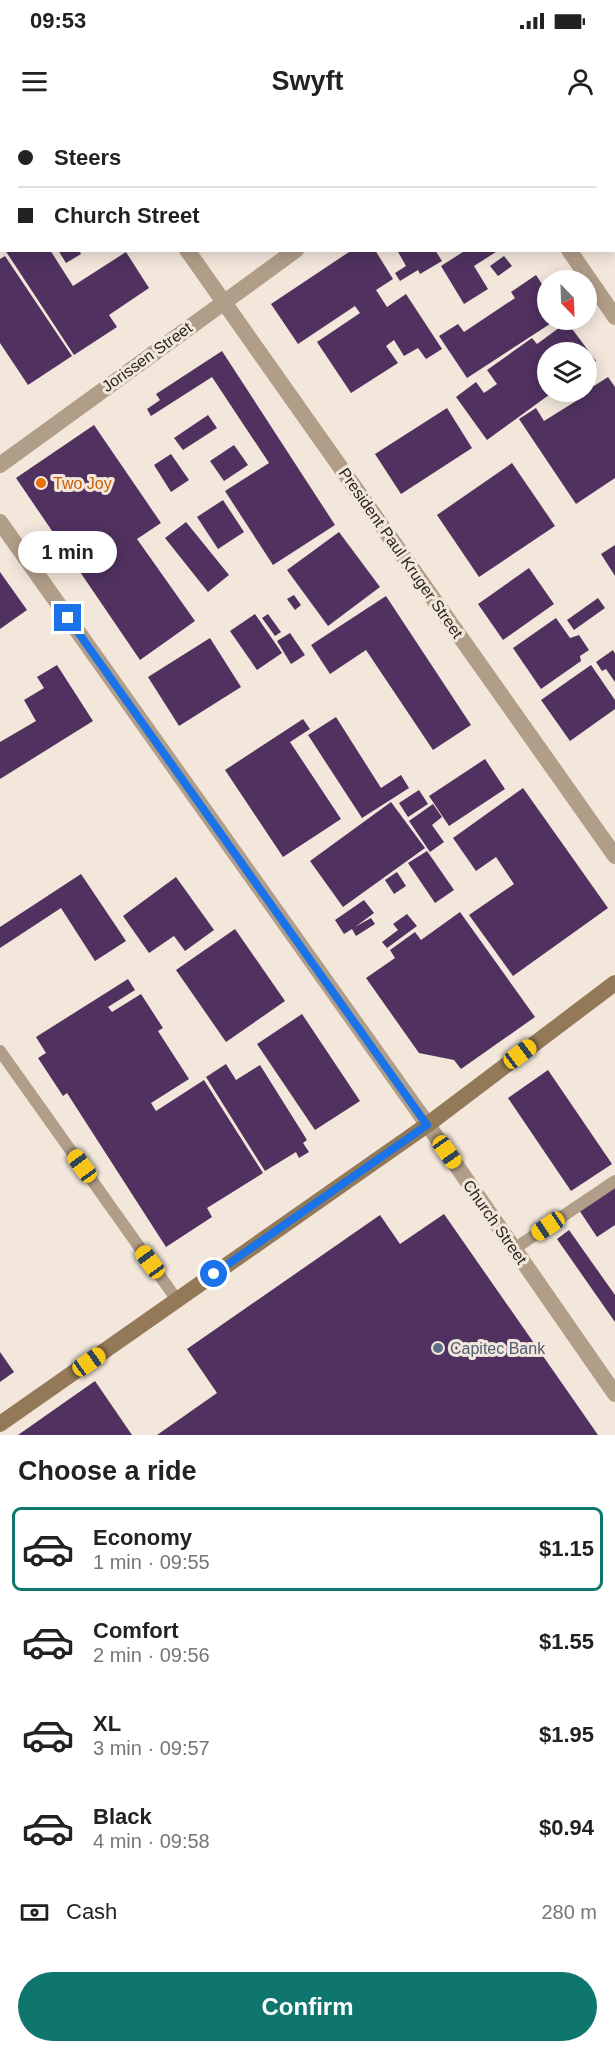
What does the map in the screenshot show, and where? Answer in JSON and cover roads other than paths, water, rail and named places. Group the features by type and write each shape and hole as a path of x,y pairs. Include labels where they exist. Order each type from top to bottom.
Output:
{"main road":[{"path":"0,1424 427,1125 615,983"}],"street":[{"name":"President Paul Kruger Street","path":"188,252 615,856"},
{"name":"Jorissen Street","path":"0,465 293,252"},
{"path":"570,252 615,317"},
{"name":"Church Street","path":"0,522 615,1394"}],"lane":[{"path":"0,1051 177,1300"},
{"path":"514,1249 615,1181"}],"place":[{"name":"Two Joy","path":"41,483"},
{"name":"Capitec Bank","path":"438,1348"}]}
